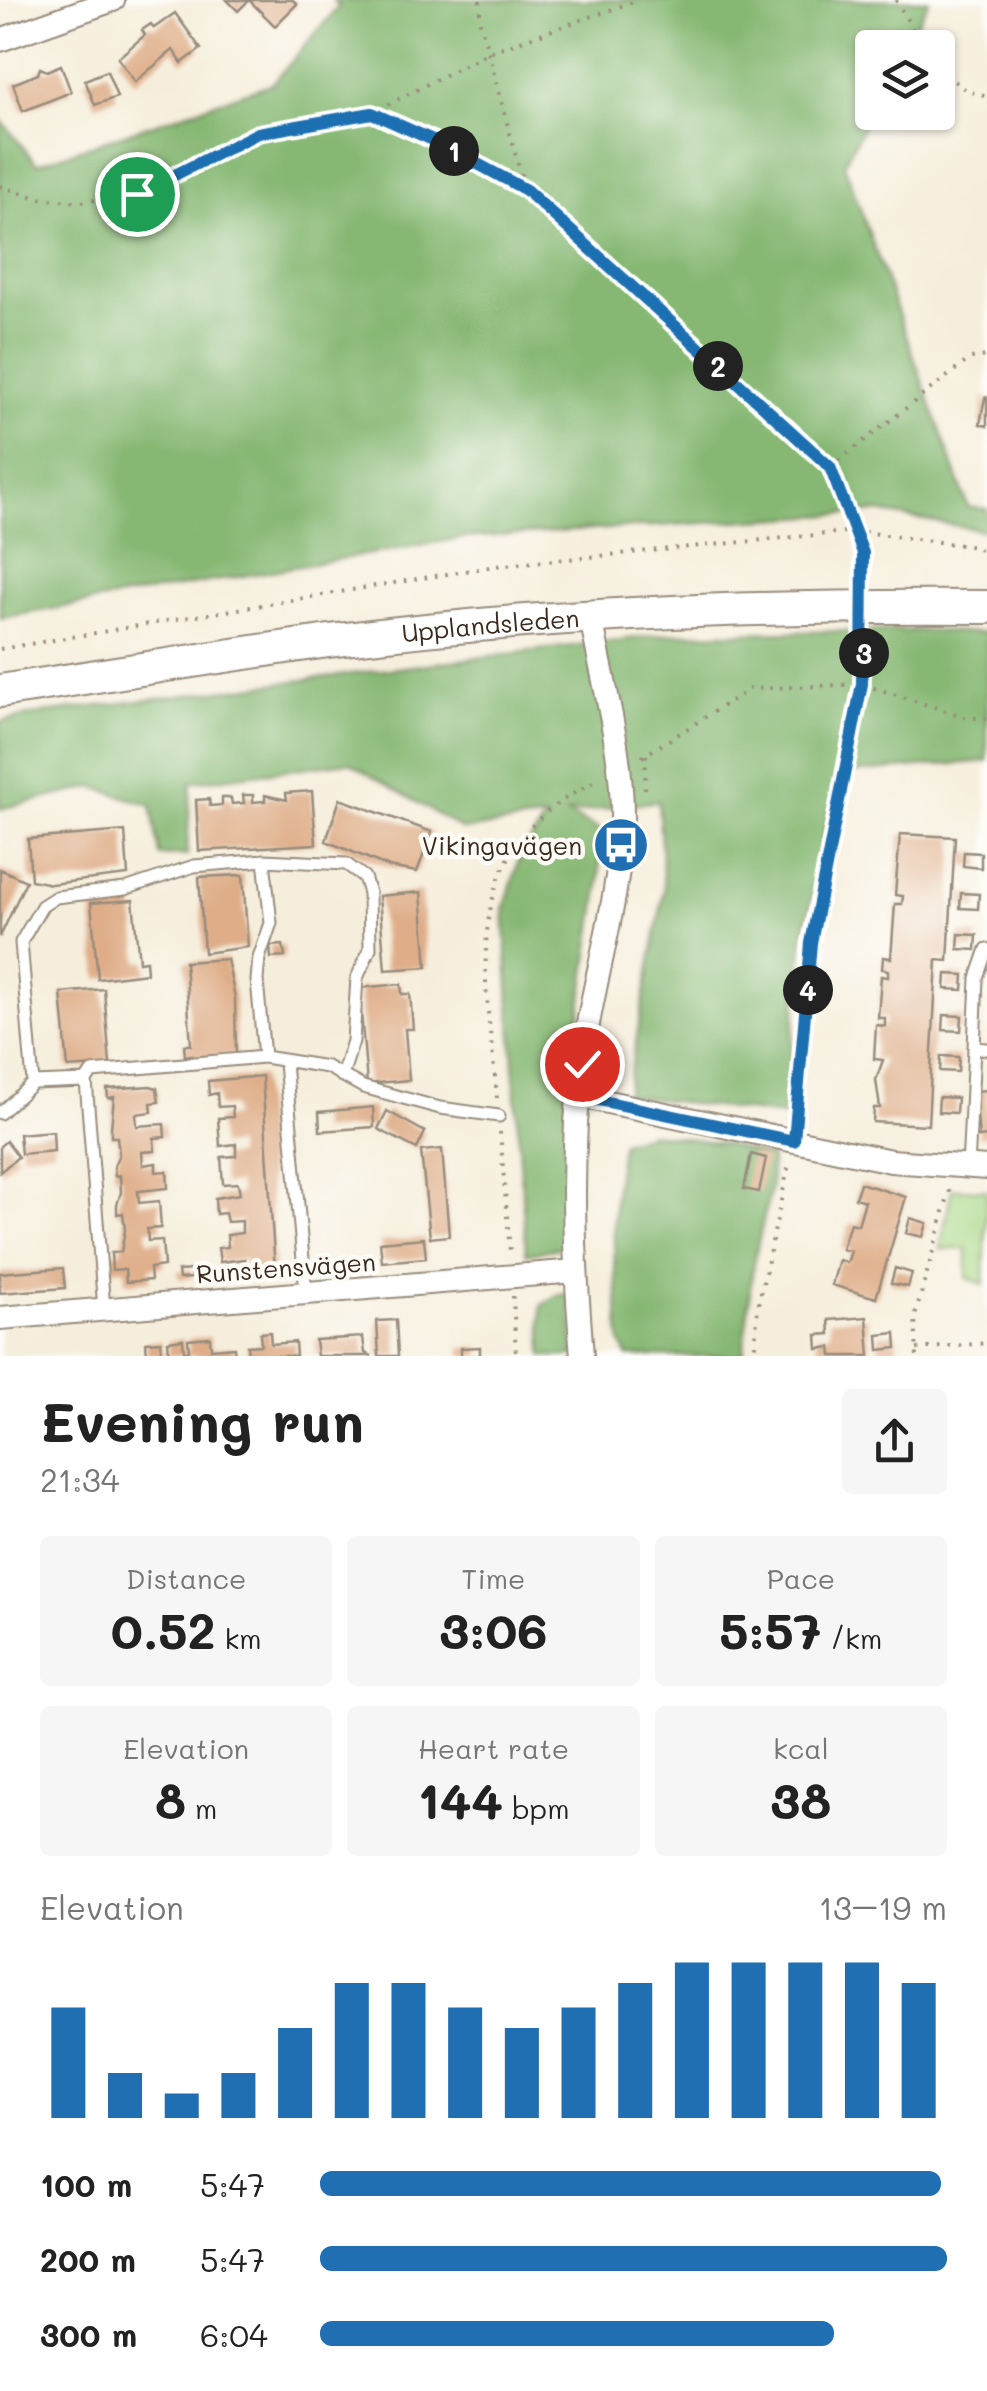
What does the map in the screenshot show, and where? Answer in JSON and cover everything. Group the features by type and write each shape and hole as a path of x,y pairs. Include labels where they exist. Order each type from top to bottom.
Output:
{"street":[{"path":"0,40 114,0"},
{"name":"Upplandsleden","path":"0,691 339,640 592,616 868,606 987,607"},
{"path":"582,1356 572,1196 579,1096 589,1018 618,880 622,813 592,616"},
{"path":"579,1096 891,1161 970,1168"},
{"name":"Runstensvägen","path":"0,1318 576,1271"}],"lane":[{"path":"264,860 271,924 259,958 257,980 264,1057"},
{"path":"33,1083 21,942 42,906 56,897 125,889 194,866 264,860 346,864 364,878 369,893 370,949 353,996 353,1041 342,1076"},
{"path":"970,1168 980,1048 978,978 987,950"},
{"path":"104,1309 86,1081 92,1072 264,1057 327,1066 363,1086 440,1108 498,1116"},
{"path":"285,1063 306,1292"},
{"path":"0,1114 33,1083 86,1081"}],"path":[{"path":"480,0 480,22 526,190"},
{"path":"0,186 37,198 110,200 137,194 258,133 372,113 489,52 639,0"},
{"path":"896,0 913,30"},
{"path":"955,82 967,92 987,97"},
{"path":"372,113 435,141 526,190 830,467 863,553 865,641 858,720 811,943 794,1141 758,1306 754,1356"},
{"path":"830,467 971,358 987,356"},
{"path":"0,649 495,566 856,531 976,547 987,556"},
{"path":"917,1356 916,1316 970,1168"},
{"path":"917,1349 987,1342"}],"green space":[{"path":"333,0 929,0 914,30 855,30 855,130 861,130 844,164 968,507 987,509 987,531 878,512 462,538 0,618 0,119 37,164 273,83 339,6"},
{"path":"913,630 987,633 987,761 837,774 803,939 785,1116 626,1095 664,891 658,801 567,814 601,830 599,888 567,1099 566,1247 526,1254 504,910 520,856 546,818 463,830 349,762 191,782 187,855 160,856 151,805 93,787 0,809 0,722 44,713 666,634"},
{"path":"651,1133 725,1144 771,1157 771,1187 753,1265 743,1356 627,1356 621,1342 614,1242 618,1167 622,1142"},
{"path":"952,1189 987,1190 984,1284 967,1278 967,1249 940,1249"},
{"path":"570,1294 575,1356 543,1356 541,1306 558,1295"}],"building":[{"path":"227,0 249,0 238,11"},
{"path":"249,0 293,0 297,4 275,26"},
{"path":"175,13 201,49 182,63 173,50 135,82 118,58 145,35 142,30 151,24 154,28"},
{"path":"61,65 71,92 23,111 13,84 38,74 40,68 47,71"},
{"path":"107,71 117,97 95,105 85,80"},
{"path":"987,397 987,426 980,424"},
{"path":"312,791 316,844 199,851 196,800 209,799 210,806 222,805 222,798 231,798 232,804 244,803 243,795 253,795 253,802 265,801 265,795 287,800 286,793"},
{"path":"340,799 432,832 417,872 389,867 326,841"},
{"path":"125,831 128,875 51,884 31,880 28,839"},
{"path":"900,834 955,837 948,961 937,960 928,1125 873,1122 874,1108 880,1108 876,1080 883,1060 874,1059 876,1025 885,1026 885,1018 878,1018 881,976 888,977 888,970 882,969 883,957 891,958 895,904 902,904 903,896 895,895"},
{"path":"964,852 981,853 981,868 963,866"},
{"path":"0,869 26,881 0,937"},
{"path":"243,875 248,947 204,953 199,877"},
{"path":"421,892 427,967 385,970 379,896"},
{"path":"961,893 979,894 978,909 960,908"},
{"path":"133,900 139,962 146,961 147,973 98,979 91,903"},
{"path":"959,934 977,935 976,950 958,949"},
{"path":"283,945 285,957 271,958 270,946"},
{"path":"227,959 235,998 236,1054 192,1059 192,1055 185,1056 184,1045 191,1045 185,962"},
{"path":"946,974 964,975 963,990 945,989"},
{"path":"401,984 402,994 410,994 413,1029 405,1029 409,1080 367,1084 359,988"},
{"path":"104,989 110,1065 68,1068 61,993"},
{"path":"944,1015 962,1016 961,1031 943,1030"},
{"path":"941,1056 959,1057 958,1072 940,1071"},
{"path":"262,1076 275,1270 246,1273 245,1259 220,1262 218,1248 228,1247 227,1235 242,1233 242,1221 227,1222 225,1213 216,1214 215,1198 240,1194 238,1183 223,1184 221,1157 236,1156 236,1144 220,1146 218,1118 233,1117 232,1106 218,1107 217,1093 209,1095 208,1081"},
{"path":"157,1088 159,1102 151,1103 152,1112 136,1114 137,1126 164,1124 165,1137 154,1138 155,1151 142,1152 143,1165 156,1163 156,1172 167,1171 168,1188 138,1191 139,1203 159,1201 161,1228 147,1229 148,1241 162,1240 164,1266 150,1268 151,1280 126,1282 125,1269 112,1270 111,1253 121,1252 125,1230 123,1213 117,1214 121,1192 120,1175 115,1176 114,1167 119,1154 117,1137 111,1137 114,1097 108,1098 107,1089"},
{"path":"987,1090 987,1136 979,1137 975,1091"},
{"path":"939,1097 957,1098 956,1113 938,1112"},
{"path":"373,1107 374,1127 320,1131 319,1112"},
{"path":"387,1111 425,1132 417,1149 378,1129"},
{"path":"53,1131 54,1151 21,1154 19,1134"},
{"path":"6,1141 18,1157 0,1172 0,1146"},
{"path":"442,1149 449,1236 430,1238 421,1151"},
{"path":"751,1154 766,1158 759,1192 744,1189"},
{"path":"860,1183 906,1197 876,1298 832,1285 839,1260 847,1263 851,1251 842,1249 850,1223 858,1225 865,1201 855,1198"},
{"path":"910,1218 927,1223 923,1237 906,1233"},
{"path":"424,1238 426,1258 382,1262 380,1242"},
{"path":"63,1268 65,1288 0,1293 0,1273"},
{"path":"895,1268 912,1273 908,1287 891,1283"},
{"path":"192,1270 192,1278 179,1279 178,1271"},
{"path":"867,1317 870,1356 832,1356 831,1347 818,1349 817,1335 830,1334 829,1320"},
{"path":"396,1320 398,1356 379,1356 377,1321"},
{"path":"270,1332 271,1344 295,1342 296,1356 248,1356 247,1346 261,1345 260,1333"},
{"path":"896,1333 897,1348 879,1350 878,1335"},
{"path":"210,1337 211,1349 234,1347 235,1356 147,1356 146,1342 161,1341 162,1353 169,1353 168,1341 183,1339 184,1351 189,1351 188,1339"},
{"path":"363,1337 365,1353 372,1356 317,1356 315,1340"},
{"path":"480,1347 480,1356 461,1356 461,1348"}],"place":[{"name":"Vikingavägen","path":"621,845"}],"route":[{"path":"137,194 258,133 372,113 435,141 526,190 830,467 863,553 865,641 858,720 811,943 799,1120 794,1141 579,1096 582,1064"}]}
